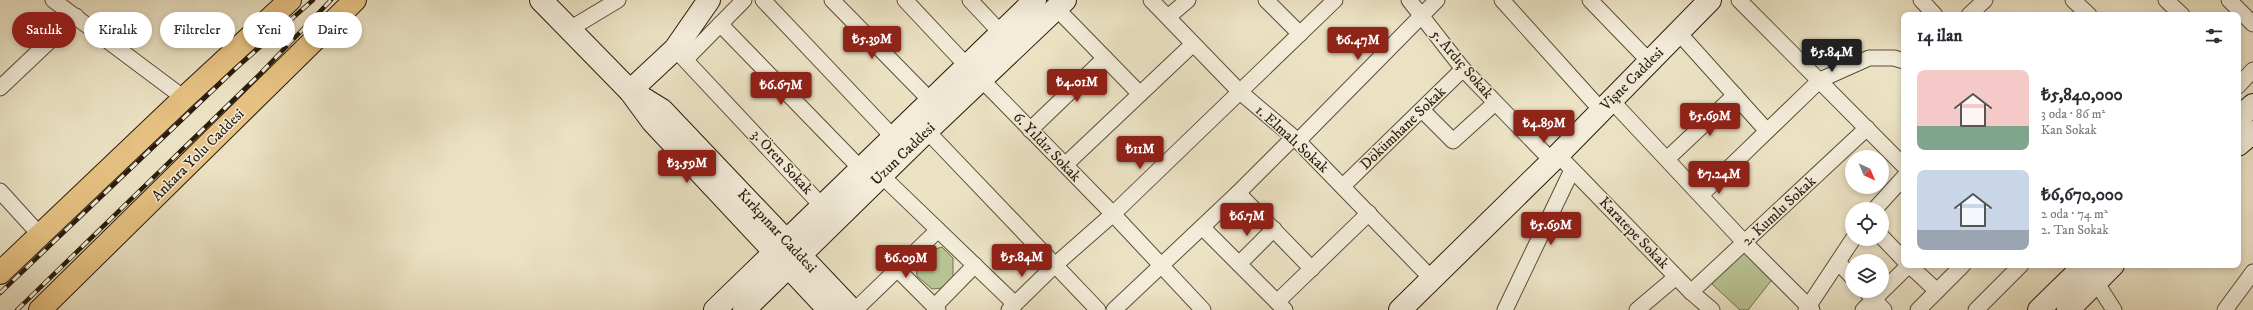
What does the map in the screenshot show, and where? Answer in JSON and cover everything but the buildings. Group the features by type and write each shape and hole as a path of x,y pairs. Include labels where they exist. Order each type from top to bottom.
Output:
{"highway":[{"path":"0,273 184,98 290,0"},
{"name":"Ankara Yolu Caddesi","path":"40,310 355,0"}],"main road":[{"name":"Kırkpınar Caddesi","path":"541,0 568,30 630,91 662,110 787,253 829,310"},
{"path":"630,91 680,54 709,0"},
{"name":"Uzun Caddesi","path":"714,310 787,253 882,175 927,131 974,73 1001,33 1035,0"},
{"name":"Vişne Caddesi","path":"1402,309 1432,279 1560,162 1606,105 1710,0"},
{"name":"Uzun Caddesi","path":"744,310 822,206 893,137 931,101 974,73 1060,4"},
{"path":"2241,116 2253,106"},
{"path":"2241,142 2253,132"},
{"name":"Kırkpınar Caddesi","path":"787,253 852,310"},
{"path":"2039,310 2090,273 2104,268"},
{"path":"2068,310 2090,273"}],"street":[{"path":"53,0 70,12"},
{"path":"568,30 618,0"},
{"path":"680,54 720,24 744,0"},
{"path":"763,0 893,137"},
{"path":"832,0 931,101"},
{"name":"6. Yıldız Sokak","path":"905,0 974,73 1113,214 1202,310"},
{"path":"970,0 1001,33"},
{"name":"1. Elmalı Sokak","path":"1151,0 1240,92 1296,139 1432,279"},
{"path":"1168,18 1188,0"},
{"path":"1266,0 1300,34"},
{"name":"5. Ardıç Sokak","path":"1409,0 1463,70 1560,162"},
{"path":"1114,310 1296,139 1436,0"},
{"path":"1502,0 1606,105 1667,159 1809,309 1848,246"},
{"path":"1739,0 1901,163"},
{"path":"1921,0 1932,12"},
{"path":"2166,0 2179,12"},
{"path":"2229,0 2253,24"},
{"path":"1594,1 1649,62"},
{"path":"1972,12 1983,1"},
{"path":"882,175 975,265 1012,307 1055,265 1113,214 1300,34 1326,3"},
{"path":"1060,4 1105,58 1140,94"},
{"path":"76,16 184,98"},
{"path":"720,24 861,169"},
{"path":"1678,32 1768,131"},
{"path":"1065,166 1193,44"},
{"path":"0,88 42,48"},
{"name":"3. Ören Sokak","path":"680,54 822,206"},
{"path":"1030,130 1105,58"},
{"path":"1701,195 1820,80 1869,58 1899,60"},
{"name":"Dökümhane Sokak","path":"1343,186 1463,70"},
{"path":"1667,159 1735,95"},
{"path":"1422,110 1452,141 1495,102"},
{"name":"2. Kumlu Sokak","path":"1691,292 1867,128"},
{"path":"927,131 1098,310"},
{"path":"1505,310 1560,162"},
{"name":"Karatepe Sokak","path":"1560,162 1691,292 1712,310"},
{"path":"1881,202 1901,180"},
{"path":"0,191 40,235"},
{"path":"1238,193 1312,269"},
{"path":"1202,226 1281,306 1312,269 1369,213"},
{"path":"1239,264 1274,229"},
{"path":"855,310 938,230"},
{"path":"1889,245 1901,257"},
{"path":"1838,262 1845,270"},
{"path":"897,269 936,308 975,265"},
{"path":"1889,280 1905,268"},
{"path":"1912,268 1937,292"},
{"path":"1918,310 1960,268"},
{"path":"1976,310 2018,268"},
{"path":"2225,310 2253,272"},
{"path":"2090,273 2114,310"},
{"path":"1637,310 1676,277"},
{"path":"1863,310 1869,298"},
{"path":"1873,298 1884,310"}],"green space":[{"path":"942,247 953,258 953,280 942,288 932,289 917,276 916,266 932,250"},
{"path":"1742,253 1748,253 1774,277 1748,310 1740,310 1711,283"}],"railway":[{"path":"0,293 235,69 313,0"},
{"path":"17,310 260,74 331,0"}]}
